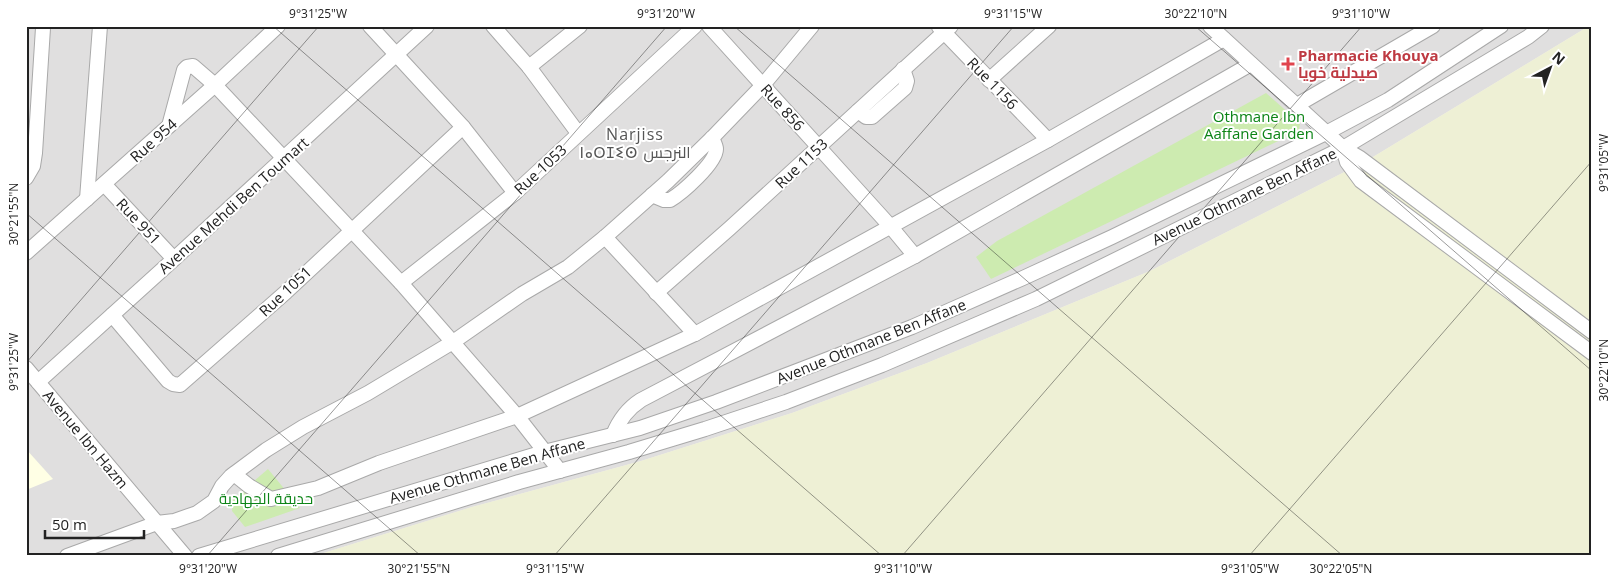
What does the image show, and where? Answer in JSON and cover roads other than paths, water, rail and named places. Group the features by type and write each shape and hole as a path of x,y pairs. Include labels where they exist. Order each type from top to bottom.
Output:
{"street":[{"path":"87,199 100,26"},
{"name":"Rue 954","path":"26,253 215,85 278,26"},
{"path":"370,26 462,128 515,194"},
{"name":"Avenue Mehdi Ben Toumart","path":"38,382 285,158 427,26"},
{"path":"494,26 529,67 578,133"},
{"path":"529,67 580,26"},
{"name":"Rue 1053","path":"401,283 515,194 578,133 695,26"},
{"name":"Rue 856","path":"709,26 891,226 915,256"},
{"path":"67,556 157,523 174,521 197,513 214,501 222,486 234,474 266,450 303,427 368,393 453,342 522,294 568,268 605,238 712,138 763,85 812,26"},
{"path":"990,80 1049,26"},
{"path":"1210,26 1328,132 1343,148 1360,158 1592,332"},
{"path":"1297,105 1433,26"},
{"name":"Avenue Othmane Ben Affane","path":"199,556 544,452 640,428 716,402 912,327 1112,237 1328,132 1395,96 1501,26"},
{"name":"Avenue Othmane Ben Affane","path":"278,556 519,482 705,429 786,402 882,365 1036,298 1343,148 1528,37 1542,26"},
{"path":"26,178 32,166 31,153 42,28"},
{"name":"Rue 1156","path":"945,28 990,80 1048,140"},
{"name":"Rue 1153","path":"656,293 858,111 945,28"},
{"path":"234,474 249,486 271,499 318,488 379,463 517,416 695,334 1048,140 1224,39"},
{"path":"613,435 626,411 641,400 915,256 1251,64"},
{"path":"168,126 184,70 190,65 215,85 401,283 517,416 560,471"},
{"name":"Rue 1051","path":"112,316 168,381 180,386 286,292 462,128"},
{"path":"1343,148 1347,162 1361,181 1592,353"},
{"name":"Rue 951","path":"104,184 174,259"},
{"path":"605,238 695,334"},
{"name":"Avenue Ibn Hazm","path":"26,368 185,556"}],"place":[{"name":"Pharmacie Khouya صيدلية خويا","path":"1288,64"}],"district":[{"name":"Narjiss ⵏⴰⵔⵊⵉⵙ النرجس","path":"635,143"}],"park label":[{"name":"Othmane Ibn Aaffane Garden","path":"1259,124"},
{"name":"حديقة الجهادية","path":"266,498"}]}
